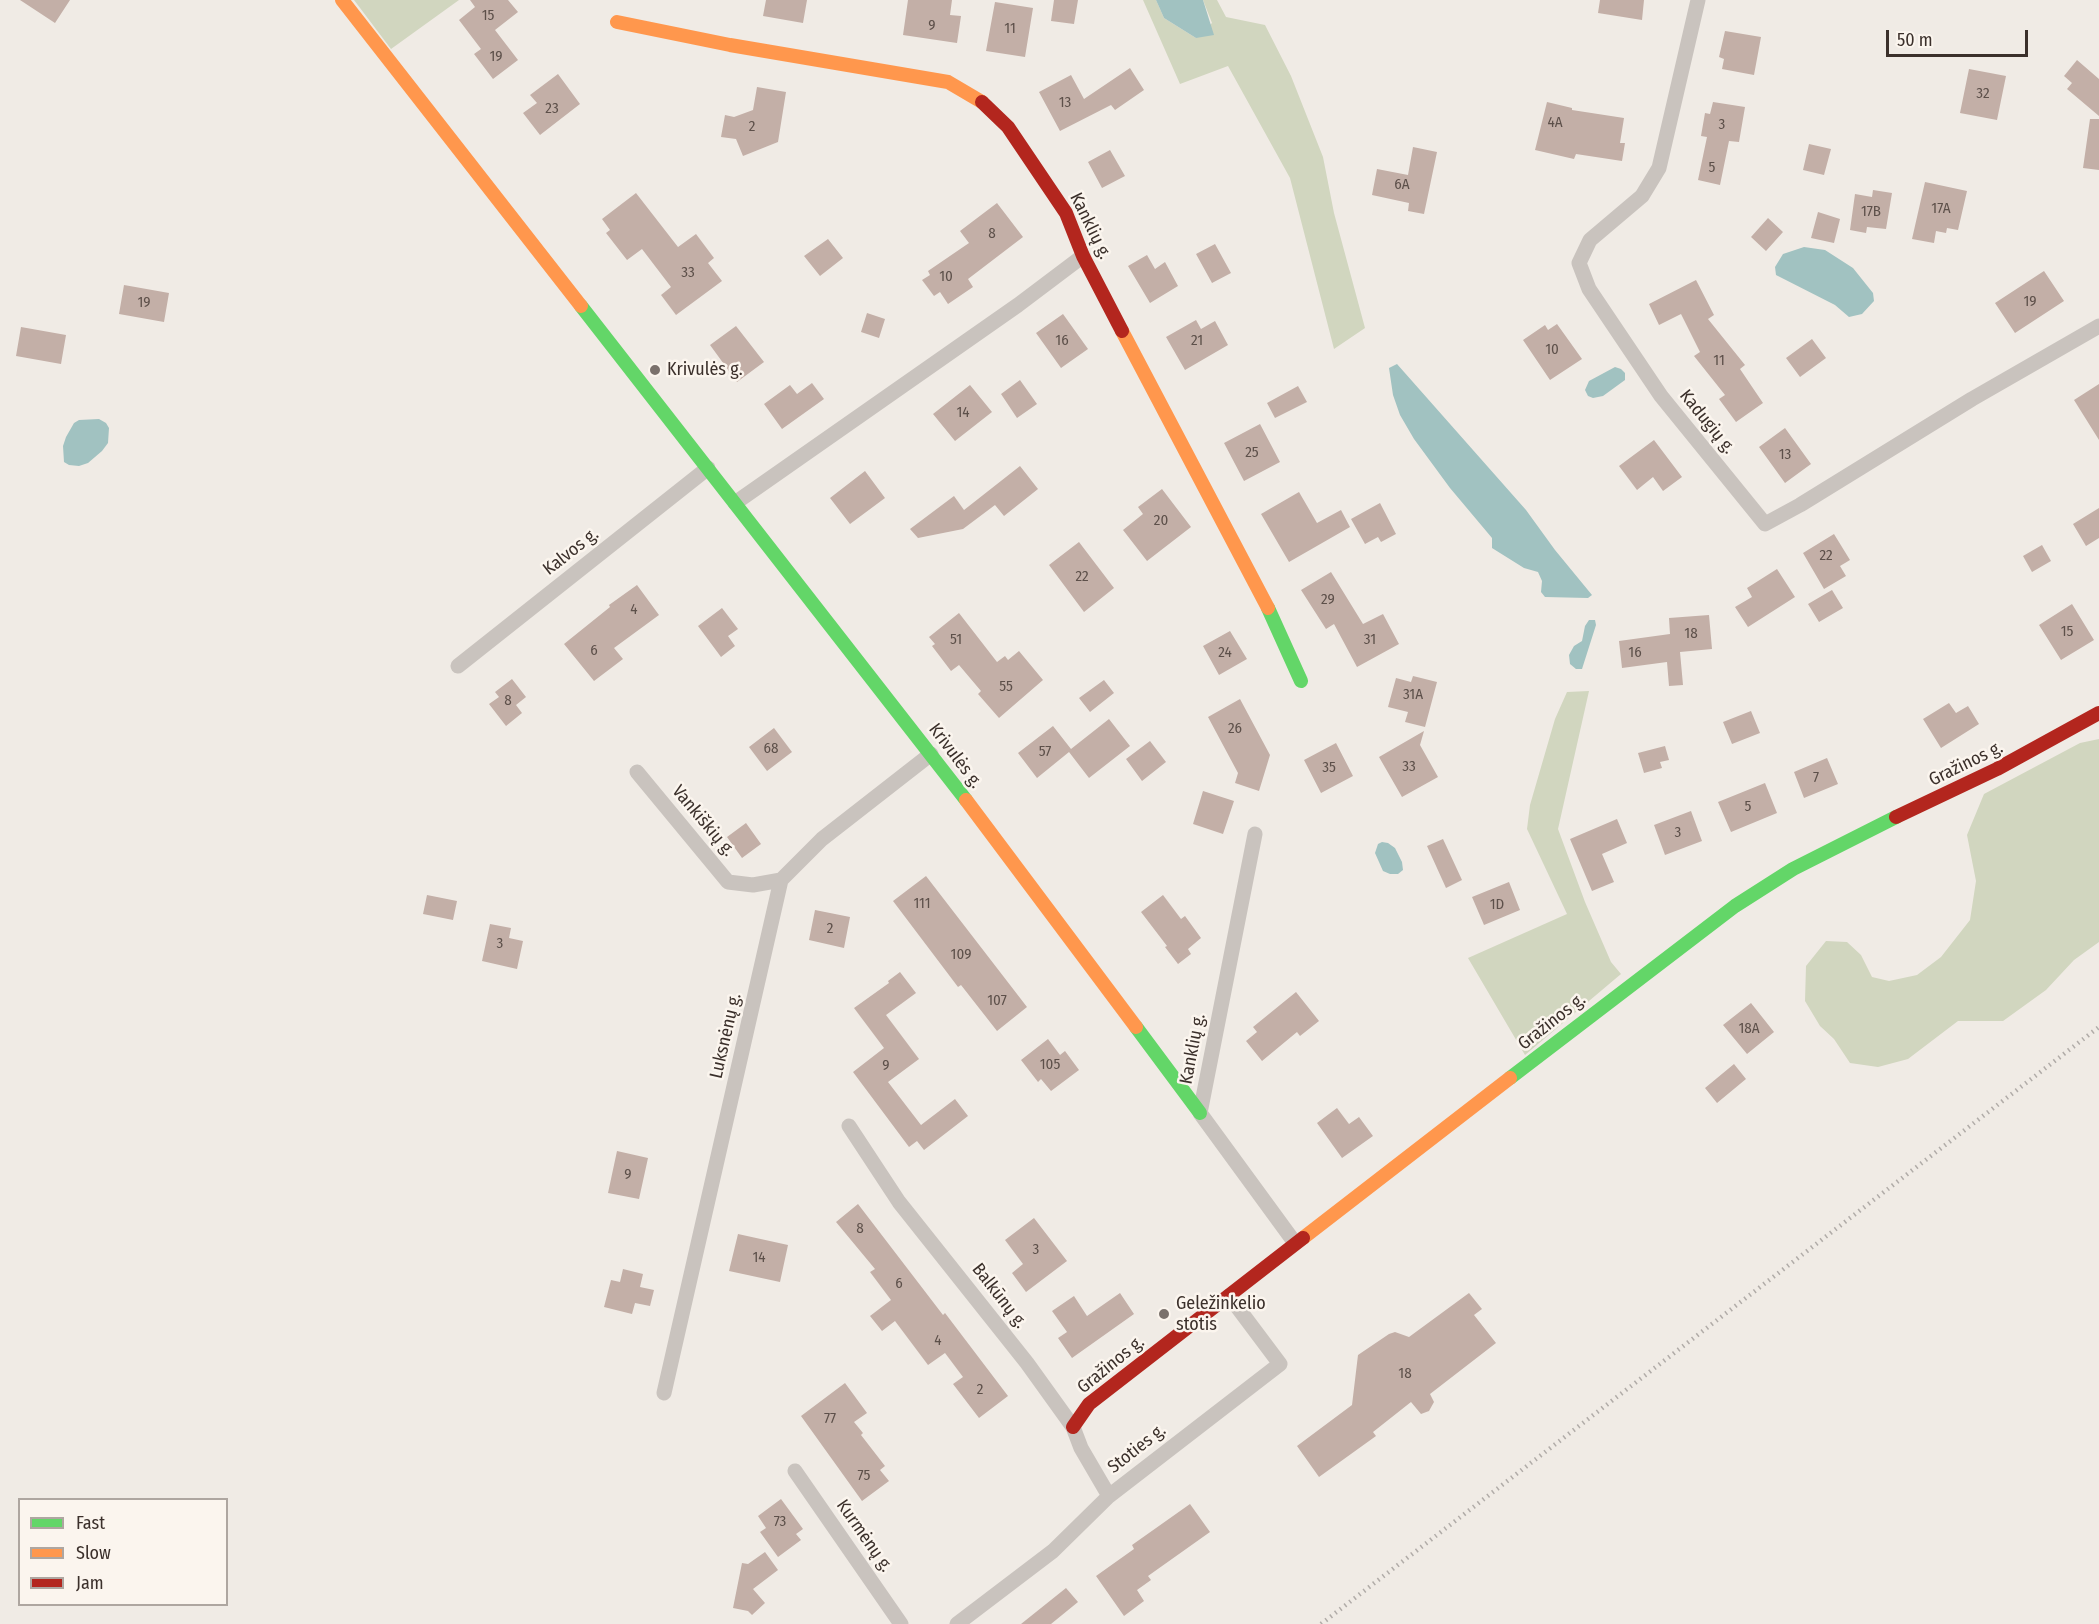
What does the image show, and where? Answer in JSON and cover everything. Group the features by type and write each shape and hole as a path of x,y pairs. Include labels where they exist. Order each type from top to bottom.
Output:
{"street":[{"name":"Krivulės g.","path":"342,0 931,754 1200,1113"},
{"name":"Kadugių g.","path":"1698,0 1659,168 1642,196 1590,240 1579,263 1589,289 1661,396 1765,524 1810,499 1972,399 2099,326"},
{"name":"Kanklių g.","path":"617,22 730,45 948,82 978,98 1008,127 1066,213 1083,256 1276,624 1301,681"},
{"path":"735,503 1018,305 1083,256"},
{"name":"Kalvos g.","path":"458,666 708,468"},
{"name":"Gražinos g.","path":"1073,1427 1089,1404 1670,954 1736,906 1793,869 1853,837 1997,769 2099,713"},
{"path":"781,880 822,839 931,754"},
{"name":"Vankiškių g.","path":"637,772 728,882 753,885 781,880"},
{"name":"Kanklių g.","path":"1200,1113 1255,834"},
{"name":"Luksnėnų g.","path":"664,1392 781,880"},
{"path":"1200,1113 1295,1243"},
{"name":"Balkūnų g.","path":"849,1126 899,1202 1027,1363 1073,1427 1081,1448 1108,1496"},
{"name":"Stoties g.","path":"957,1624 1053,1551 1108,1496 1280,1364 1228,1296"},
{"name":"Kurmėnų g.","path":"795,1471 901,1624"}],"green space":[{"path":"354,0 459,0 391,49"},
{"path":"1143,0 1156,0 1164,18 1196,38 1212,23 1203,0 1217,0 1226,17 1265,25 1291,76 1323,157 1334,213 1365,328 1334,349 1290,178 1228,66 1180,84"},
{"path":"1589,691 1558,829 1585,902 1611,962 1621,974 1525,1055 1468,958 1567,914 1527,829 1530,805 1555,719 1567,692"},
{"path":"2099,739 2099,942 2074,960 2046,990 2003,1021 1958,1021 1908,1059 1878,1067 1850,1063 1834,1039 1820,1026 1805,1001 1806,966 1826,941 1847,942 1861,955 1872,977 1889,981 1917,975 1941,957 1970,920 1976,881 1967,835 1984,794 2080,743"}],"water":[{"path":"1156,0 1203,0 1214,35 1196,38 1164,18"},
{"path":"1804,247 1825,250 1853,268 1873,293 1874,301 1862,314 1849,317 1835,305 1776,275 1775,267 1783,254"},
{"path":"1397,364 1526,510 1592,595 1588,598 1545,597 1541,592 1542,581 1538,572 1524,568 1492,548 1492,538 1450,488 1414,439 1400,415 1393,395 1389,368"},
{"path":"1615,367 1625,373 1625,380 1603,396 1593,398 1588,396 1585,390 1589,381"},
{"path":"99,419 109,428 108,443 102,451 88,463 79,466 64,462 63,446 74,423 79,420"},
{"path":"1589,620 1595,620 1596,625 1582,669 1576,669 1570,664 1569,655 1574,646 1582,641 1585,626"},
{"path":"1382,842 1395,848 1402,862 1403,870 1398,874 1383,871 1375,853 1378,844"}],"building":[{"path":"20,0 70,0 55,23"},
{"path":"470,0 508,0 518,12 495,30 518,60 493,79 474,54 481,49 459,20 475,7"},
{"path":"766,0 807,0 803,23 763,16"},
{"path":"908,0 952,0 950,15 961,16 957,43 903,35"},
{"path":"1054,0 1078,0 1074,24 1051,21"},
{"path":"1600,0 1644,0 1642,20 1598,13"},
{"path":"995,2 1033,8 1025,57 986,51"},
{"path":"1725,31 1761,37 1754,75 1722,69 1724,59 1719,57"},
{"path":"2077,60 2099,79 2099,116 2067,89 2072,83 2064,76"},
{"path":"1130,68 1144,90 1115,110 1111,105 1060,131 1039,92 1071,75 1084,99"},
{"path":"1969,69 2006,76 1997,120 1960,113"},
{"path":"558,74 580,104 540,135 523,113 537,103 530,95"},
{"path":"757,87 786,92 778,142 743,156 736,139 721,137 725,115 734,117 753,110"},
{"path":"1547,102 1572,108 1572,110 1624,118 1620,143 1625,143 1622,161 1576,154 1574,159 1535,150"},
{"path":"1713,102 1745,107 1739,142 1729,141 1720,185 1698,180 1707,137 1701,136 1705,113 1710,114"},
{"path":"2090,119 2099,119 2099,170 2083,168"},
{"path":"1809,144 1831,149 1824,175 1803,170"},
{"path":"1413,147 1437,152 1424,214 1408,211 1409,203 1372,195 1377,169 1408,175"},
{"path":"1110,150 1125,176 1102,188 1088,162"},
{"path":"1925,182 1967,191 1958,230 1947,228 1946,233 1936,231 1934,243 1912,239"},
{"path":"1873,190 1892,193 1886,229 1867,227 1866,233 1850,230 1855,194 1872,197"},
{"path":"636,193 678,247 696,234 714,258 708,263 722,281 676,315 661,295 671,287 642,249 627,260 606,233 610,230 602,219"},
{"path":"997,203 1023,237 968,279 973,287 948,304 940,292 934,296 922,280 930,275 928,271 969,243 960,231"},
{"path":"1818,212 1840,219 1834,243 1811,238"},
{"path":"1768,218 1783,232 1766,251 1751,237"},
{"path":"828,239 843,258 820,276 804,256"},
{"path":"1215,244 1231,273 1212,283 1196,254"},
{"path":"1147,255 1155,269 1165,262 1178,286 1150,303 1128,266"},
{"path":"2044,271 2064,301 2015,333 1995,303"},
{"path":"1696,280 1714,315 1708,319 1745,365 1740,369 1763,403 1736,422 1719,399 1725,395 1694,356 1700,352 1681,314 1659,325 1649,304"},
{"path":"124,285 169,293 164,322 119,314"},
{"path":"867,313 885,319 879,338 861,332"},
{"path":"1063,314 1088,349 1061,368 1036,333"},
{"path":"1196,320 1201,329 1215,321 1228,345 1185,370 1166,337"},
{"path":"1557,324 1582,359 1550,380 1523,340 1545,325 1548,330"},
{"path":"736,326 764,362 737,382 710,345"},
{"path":"21,327 66,335 61,364 16,356"},
{"path":"1812,339 1826,358 1800,377 1786,358"},
{"path":"1020,380 1037,404 1017,418 1001,394"},
{"path":"812,383 824,399 782,429 764,404 790,385 797,394"},
{"path":"2099,384 2099,440 2074,400"},
{"path":"970,385 992,412 955,441 933,414"},
{"path":"1298,386 1307,402 1275,418 1267,403"},
{"path":"1260,424 1280,462 1244,481 1224,443"},
{"path":"1785,428 1811,464 1785,483 1759,447"},
{"path":"1654,440 1682,477 1663,491 1653,477 1637,490 1619,466"},
{"path":"1020,466 1038,489 1004,516 995,505 963,529 918,538 910,529 954,496 964,510"},
{"path":"865,471 885,498 850,524 830,498"},
{"path":"1162,489 1191,527 1147,561 1123,530 1143,514 1138,507"},
{"path":"1299,492 1317,523 1341,510 1350,527 1289,562 1261,514"},
{"path":"1380,503 1396,534 1381,542 1378,537 1365,544 1351,519"},
{"path":"2099,508 2099,538 2086,546 2073,524"},
{"path":"1834,534 1850,560 1840,566 1846,576 1824,589 1803,553"},
{"path":"1079,542 1114,588 1084,612 1049,565"},
{"path":"2042,545 2051,561 2032,572 2023,556"},
{"path":"1777,569 1795,597 1748,627 1735,607 1752,597 1747,588"},
{"path":"1331,572 1363,624 1383,614 1399,644 1357,667 1334,624 1326,629 1301,590"},
{"path":"637,585 659,615 614,648 623,659 594,681 564,644 610,607 609,605"},
{"path":"1832,590 1843,608 1819,622 1808,604"},
{"path":"2072,604 2094,640 2061,660 2039,625"},
{"path":"722,608 738,629 728,636 735,646 721,657 698,626"},
{"path":"959,613 997,662 1005,656 1008,660 1019,651 1043,680 999,718 978,694 981,691 959,665 951,671 932,646 935,644 929,637"},
{"path":"1709,615 1712,649 1680,652 1683,685 1669,686 1667,662 1622,668 1619,641 1670,634 1669,618"},
{"path":"1230,631 1247,659 1219,675 1203,646"},
{"path":"1413,676 1437,682 1425,727 1405,722 1408,712 1388,707 1396,678 1411,682"},
{"path":"512,679 526,697 516,705 522,713 506,726 489,704 499,697 495,692"},
{"path":"1104,680 1114,693 1090,712 1079,698"},
{"path":"1240,699 1270,755 1259,791 1235,783 1238,773 1208,717"},
{"path":"1949,703 1956,713 1968,706 1979,724 1941,748 1923,719"},
{"path":"1751,711 1760,733 1732,744 1723,722"},
{"path":"1109,719 1130,746 1089,778 1069,752 1037,778 1018,753 1053,726 1071,749"},
{"path":"774,728 792,752 767,771 749,747"},
{"path":"1424,731 1420,745 1438,777 1402,797 1379,757"},
{"path":"1150,741 1166,762 1142,781 1126,759"},
{"path":"1336,743 1353,776 1321,793 1304,760"},
{"path":"1665,746 1669,760 1660,762 1662,768 1644,773 1638,753"},
{"path":"1827,758 1838,784 1804,798 1794,772"},
{"path":"1765,783 1777,813 1731,832 1718,802"},
{"path":"1203,791 1234,801 1223,834 1193,824"},
{"path":"1691,811 1702,841 1665,855 1654,825"},
{"path":"1617,819 1627,843 1602,854 1614,882 1592,891 1570,839"},
{"path":"746,823 761,844 742,858 727,837"},
{"path":"1443,839 1462,880 1446,888 1427,846"},
{"path":"926,876 1027,1007 997,1031 961,985 958,987 893,901"},
{"path":"1509,882 1520,910 1484,925 1472,897"},
{"path":"427,895 457,901 453,920 423,914"},
{"path":"1163,895 1181,919 1185,916 1201,938 1188,949 1191,954 1178,964 1141,912"},
{"path":"815,910 850,917 844,948 809,940"},
{"path":"490,924 511,928 509,938 523,941 517,969 482,961"},
{"path":"900,972 916,993 886,1015 919,1059 888,1082 921,1125 955,1099 968,1116 924,1150 917,1141 909,1147 853,1072 884,1048 854,1008 889,983 888,981"},
{"path":"1296,992 1319,1021 1300,1036 1297,1032 1262,1061 1246,1041 1257,1032 1253,1027"},
{"path":"1751,1003 1774,1032 1747,1054 1723,1025"},
{"path":"1048,1039 1060,1055 1065,1051 1079,1070 1051,1091 1041,1079 1038,1082 1021,1060"},
{"path":"1734,1064 1746,1079 1717,1103 1705,1088"},
{"path":"1337,1108 1349,1124 1359,1117 1373,1136 1342,1158 1317,1123"},
{"path":"617,1151 648,1158 639,1199 608,1193"},
{"path":"858,1204 1008,1396 979,1418 953,1384 963,1377 945,1353 928,1365 895,1321 882,1331 870,1316 891,1300 870,1272 875,1269 836,1222"},
{"path":"1034,1218 1067,1261 1026,1292 1012,1273 1023,1264 1005,1240"},
{"path":"738,1234 788,1245 780,1282 729,1271"},
{"path":"623,1269 643,1274 640,1287 654,1290 650,1306 635,1303 632,1314 604,1307 611,1280 620,1282"},
{"path":"1120,1293 1134,1314 1072,1358 1058,1338 1067,1332 1052,1311 1074,1296 1087,1316"},
{"path":"1469,1293 1482,1309 1474,1315 1496,1343 1430,1394 1434,1402 1429,1411 1421,1414 1411,1402 1373,1432 1376,1436 1319,1477 1297,1446 1352,1405 1358,1355 1389,1334 1395,1332 1409,1337"},
{"path":"845,1383 867,1413 854,1422 885,1466 880,1470 889,1481 862,1501 801,1416"},
{"path":"781,1499 803,1529 796,1534 801,1540 778,1557 760,1532 766,1528 758,1516"},
{"path":"1190,1504 1210,1532 1148,1576 1151,1580 1137,1590 1144,1601 1124,1616 1096,1576 1134,1549 1132,1545"},
{"path":"765,1552 778,1570 753,1589 765,1603 752,1615 748,1611 733,1608 742,1563 748,1564"},
{"path":"1066,1588 1078,1602 1051,1624 1021,1624"}],"railway":[{"path":"1321,1624 2099,1027"}],"traffic: fast":[{"path":"581,306 966,800"},
{"path":"1268,608 1301,681"},
{"path":"1510,1078 1735,906 1793,869 1896,817"},
{"path":"1136,1027 1200,1113"}],"traffic: slow":[{"path":"342,0 581,306"},
{"path":"617,22 730,45 948,82 982,102"},
{"path":"1122,331 1268,608"},
{"path":"966,800 1136,1027"},
{"path":"1303,1238 1510,1078"}],"traffic: jam":[{"path":"982,102 1008,127 1066,213 1083,256 1122,331"},
{"path":"1896,817 1997,769 2099,713"},
{"path":"1073,1427 1089,1404 1303,1238"}],"place":[{"name":"Krivulės g.","path":"655,370"},
{"name":"Geležinkelio stotis","path":"1164,1314"}]}
